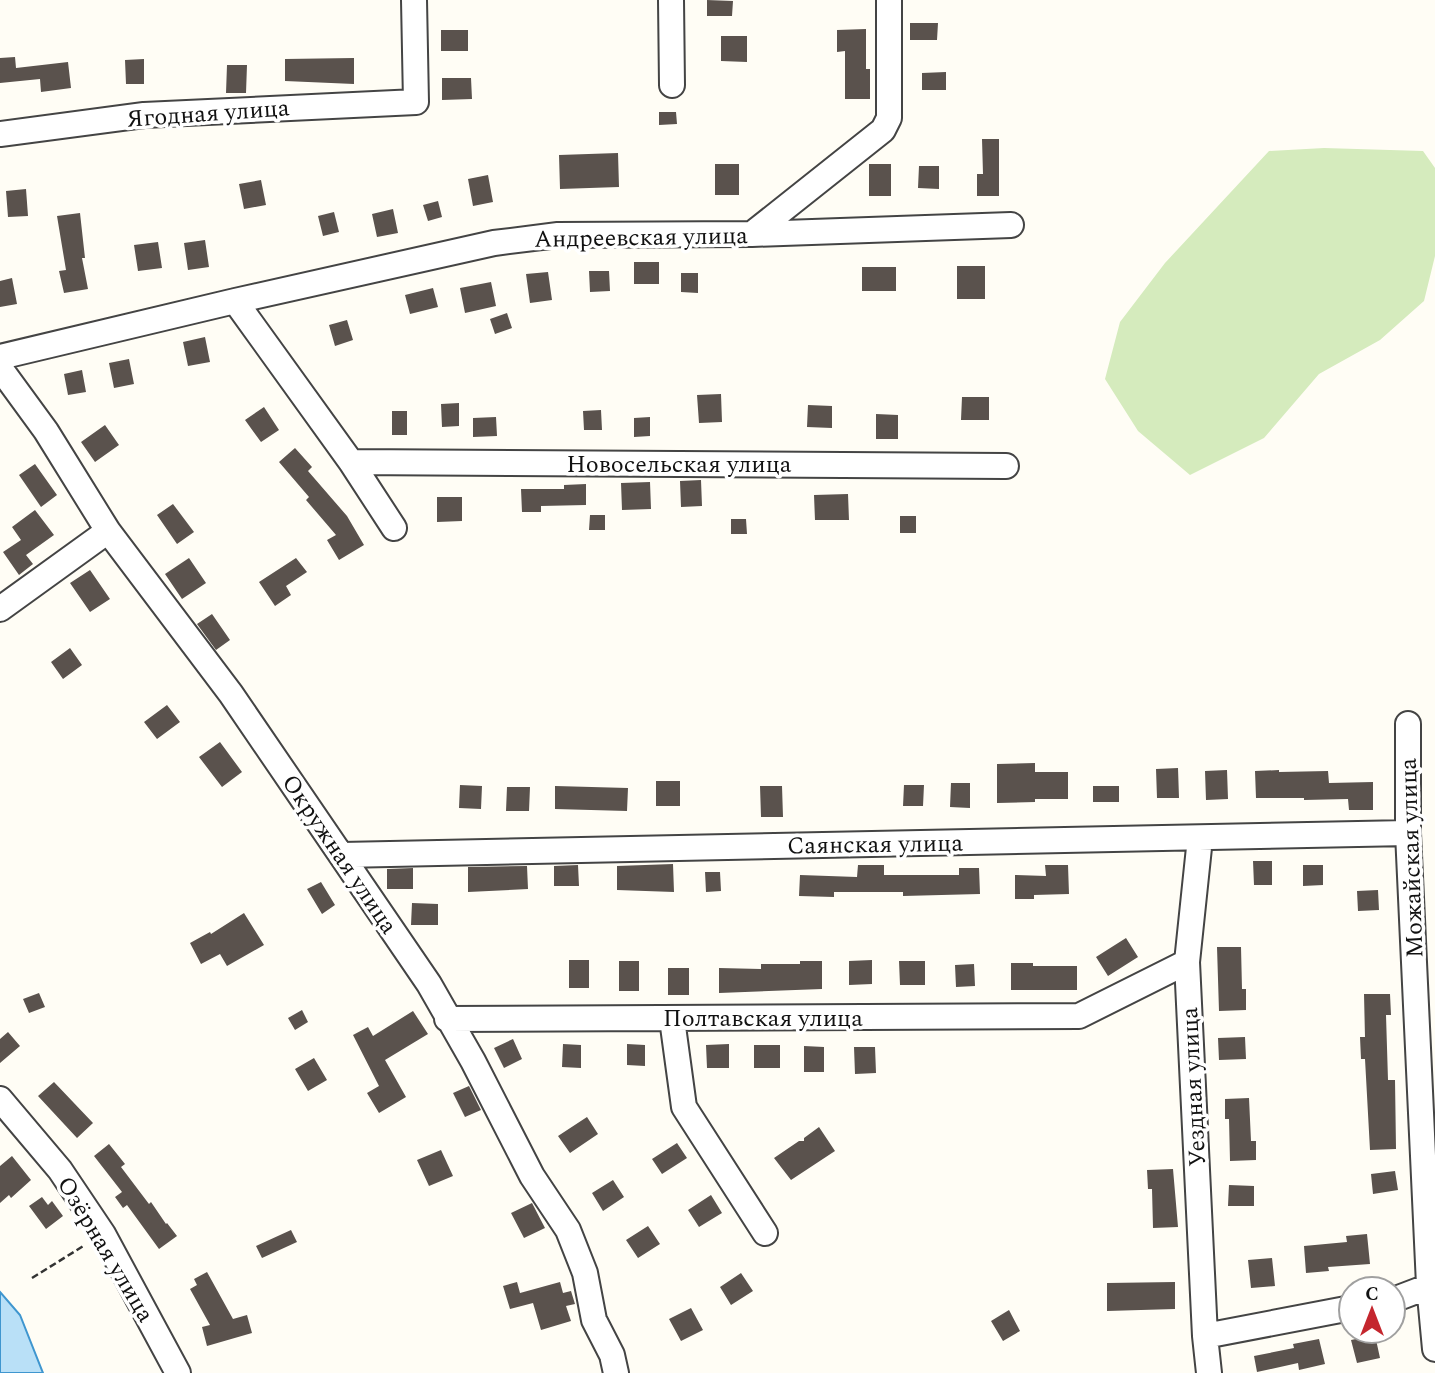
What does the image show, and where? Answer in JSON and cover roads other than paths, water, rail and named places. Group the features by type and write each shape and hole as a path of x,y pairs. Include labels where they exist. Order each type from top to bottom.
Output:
{"street":[{"name":"Ягодная улица","path":"0,134 144,116 416,102 414,0"},
{"path":"671,0 672,85"},
{"path":"752,234 884,130 889,118 889,0"},
{"name":"Андреевская улица","path":"0,357 494,243 545,236 752,234 1011,225"},
{"path":"234,301 351,462 394,528"},
{"name":"Окружная улица","path":"0,368 46,431 108,531 224,685 429,984 473,1061 532,1177 568,1230 585,1273 594,1320 612,1355 616,1373"},
{"name":"Новосельская улица","path":"351,462 1006,466"},
{"path":"0,609 108,531"},
{"name":"Можайская улица","path":"1408,724 1408,833 1435,1349"},
{"name":"Саянская улица","path":"342,855 1408,833"},
{"name":"Уездная улица","path":"1200,838 1187,962 1209,1373"},
{"name":"Полтавская улица","path":"447,1019 1079,1016 1187,962"},
{"path":"672,1019 684,1107 765,1233"},
{"name":"Озёрная улица","path":"0,1099 60,1170 103,1234 178,1373"},
{"path":"1407,1295 1432,1285"},
{"path":"1205,1336 1337,1311"}],"water":[{"path":"0,1292 20,1315 43,1373 0,1373"}]}
